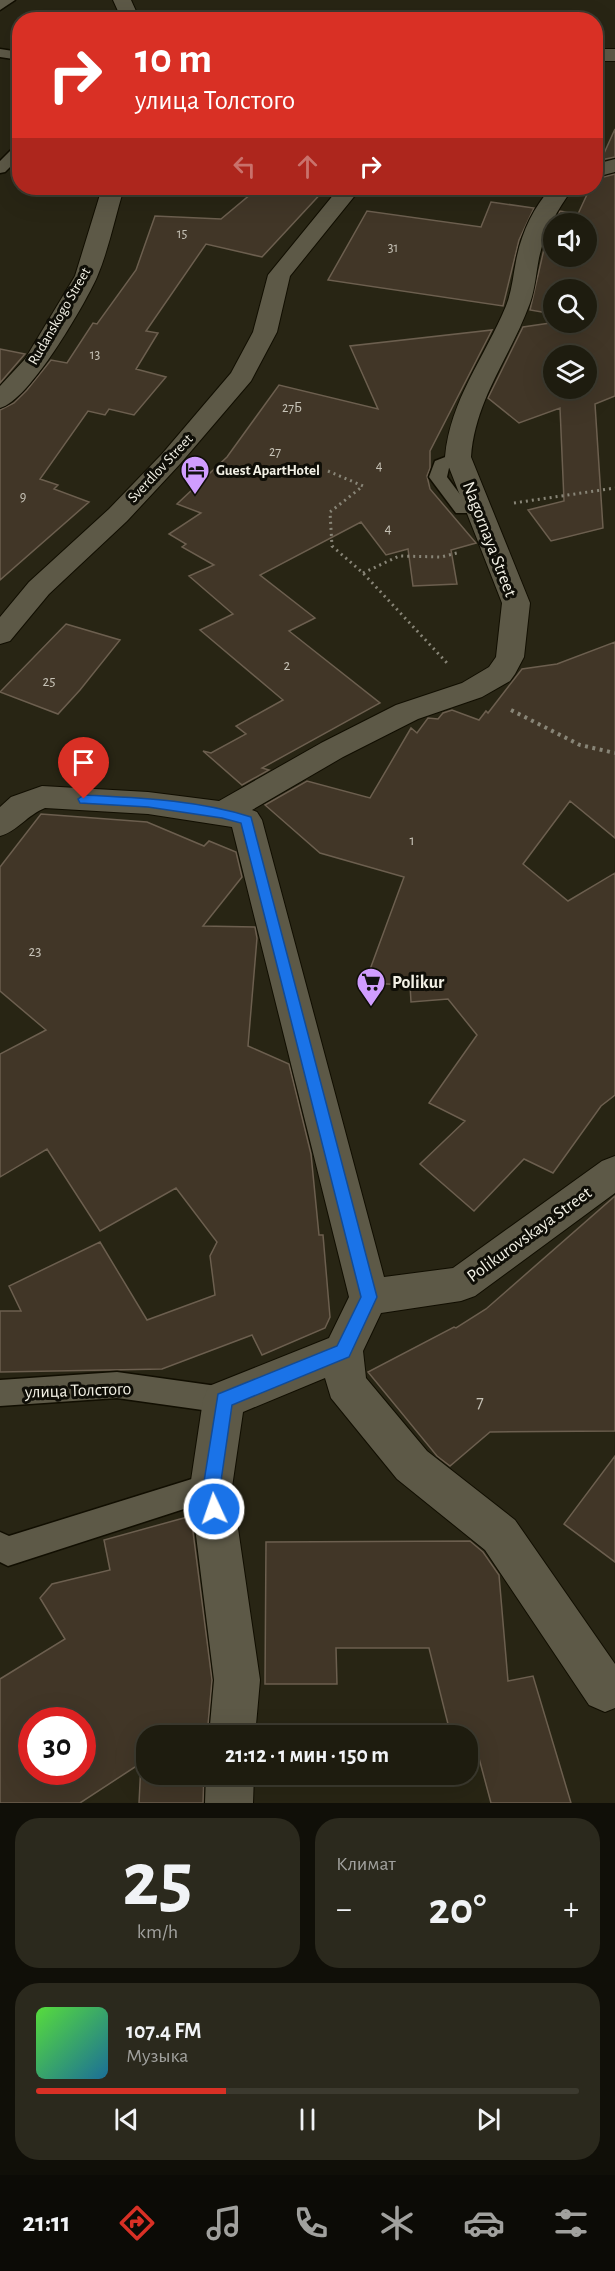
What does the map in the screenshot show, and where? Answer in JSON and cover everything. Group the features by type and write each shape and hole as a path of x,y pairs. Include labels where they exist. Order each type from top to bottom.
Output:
{"street":[{"name":"Rudanskogo Street","path":"0,401 35,363 86,276 111,195"},
{"name":"Sverdlov Street","path":"0,635 39,588 118,514 171,459 242,376 265,332 279,275 344,195"},
{"name":"Nagornaya Street","path":"223,813 332,750 406,712 472,690 500,674 510,657 516,603 492,544 470,508 458,457 458,437 481,378 519,303 528,253 555,195"},
{"path":"0,825 22,805 42,797 148,803 223,813 246,820 369,1297 343,1351 346,1385 412,1465 500,1535 605,1689"},
{"name":"Polikurovskaya Street","path":"369,1297 461,1284 615,1172"},
{"path":"233,1725 237,1680 212,1488 224,1400 343,1351"},
{"path":"229,1803 230,1785"}],"lane":[{"path":"0,6 9,0"},
{"path":"0,169 12,157"},
{"name":"улица Толстого","path":"0,1393 117,1385 224,1400"},
{"path":"0,1546 8,1551 212,1488"}],"path":[{"path":"328,471 363,486 330,512 332,546 363,573 472,690 580,745 615,753"},
{"path":"470,508 615,488"},
{"path":"363,573 399,556 441,557 492,544"}],"building":[{"path":"615,129 615,157 603,160"},
{"path":"615,174 615,396 595,404 603,528 551,541 528,510 564,501 560,408 519,423 488,398 523,327 543,324 543,333 597,333 597,279 543,279 543,312 530,310 543,253 543,267 597,267 597,213 578,213 587,195 603,195 603,177"},
{"path":"250,195 320,195 262,257 206,244 146,331 158,333 136,369 166,377 134,415 109,409 105,415 88,411 40,479 58,485 54,489 89,502 0,580 0,410 14,403 51,360 67,363 93,323 97,324 136,270 155,216 221,219"},
{"path":"491,202 534,208 519,240 503,306 328,280 367,211 481,227"},
{"path":"492,330 430,451 430,468 427,476 430,489 476,543 451,550 457,584 413,586 408,549 386,555 361,522 260,575 315,618 289,631 380,703 262,768 269,770 242,785 203,751 211,753 246,734 236,726 283,700 200,630 233,614 189,576 214,565 182,547 186,544 169,534 201,513 177,504 227,457 279,385 378,409 350,346"},
{"path":"0,349 25,354 0,383"},
{"path":"66,624 120,640 58,714 0,692"},
{"path":"615,642 615,838 570,801 523,864 568,901 615,873 615,1095 601,1106 553,1173 524,1159 474,1211 420,1164 465,1121 429,1103 477,1035 448,999 411,1002 410,985 365,983 404,877 320,853 265,805 307,781 370,798 411,728 417,733 428,718 438,719 443,713 452,710 479,720 486,711 488,713 522,669 557,664"},
{"path":"41,814 147,822 204,846 209,841 236,852 242,877 203,926 255,927 257,938 248,1046 289,1064 311,1154 319,1235 323,1235 330,1317 325,1328 262,1355 252,1335 162,1369 0,1372 0,1311 21,1311 9,1286 100,1242 147,1320 215,1295 210,1256 217,1242 176,1188 100,1231 47,1149 0,1177 0,1054 46,1030 0,991 0,867"},
{"path":"615,1196 615,1431 490,1432 450,1466 437,1456 368,1372 456,1328 486,1309"},
{"path":"615,1456 615,1562 564,1524"},
{"path":"191,1516 212,1680 208,1725 136,1725 136,1766 80,1803 0,1803 0,1679 65,1639 40,1598 52,1584 110,1570 104,1540"},
{"path":"470,1541 483,1552 499,1575 508,1681 533,1676 571,1803 491,1803 478,1754 478,1725 448,1725 429,1648 336,1648 337,1684 265,1684 266,1542"},
{"path":"140,1785 204,1785 203,1803 139,1803"}],"place":[{"name":"Guest ApartHotel","path":"195,496"},
{"name":"Polikur","path":"371,1008"}],"route":[{"path":"84,799 148,803 223,813 246,820 369,1297 343,1351 224,1400 212,1488 214,1509"}]}
